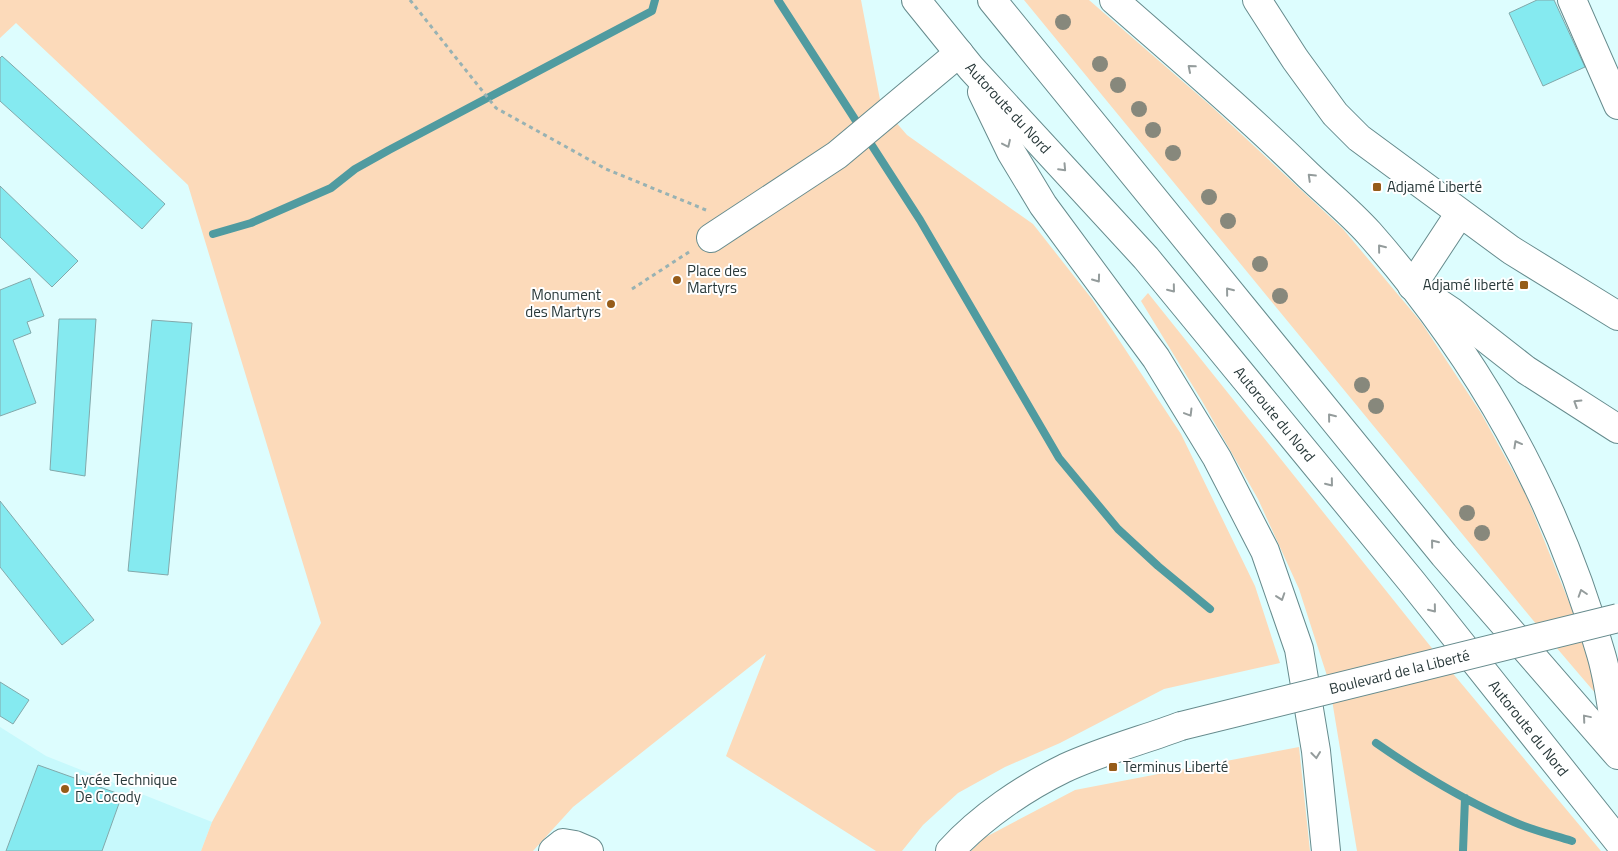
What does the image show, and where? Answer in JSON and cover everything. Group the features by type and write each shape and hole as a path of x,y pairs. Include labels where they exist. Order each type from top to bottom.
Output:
{"main road":[{"name":"Autoroute du Nord","path":"916,0 965,61 1146,258 1405,574 1618,841"},
{"path":"992,0 1444,555 1618,755"},
{"path":"1114,0 1260,128 1356,220 1412,286 1487,390 1536,477 1571,560 1602,656 1618,750"},
{"path":"1257,0 1294,59 1335,114 1360,138 1511,250 1618,316"},
{"path":"1572,0 1618,105"},
{"path":"711,238 837,155 879,122 965,61 1011,152 1043,205 1156,358 1217,458 1265,551 1298,649 1316,751 1326,851"},
{"path":"1412,286 1460,213"},
{"path":"1412,286 1452,312 1526,370 1618,429"},
{"name":"Boulevard de la Liberté","path":"950,851 984,820 1016,796 1066,768 1181,726 1618,618"},
{"path":"553,851 563,843 575,845 589,851"}],"path":[{"path":"410,0 481,92 496,108 606,169 735,222"},
{"path":"632,289 711,238"}],"shaded area":[{"path":"0,0 861,0 881,105 907,135 1033,224 1092,299 1181,434 1255,586 1280,663 1164,689 1060,743 1005,767 958,793 923,825 902,851 876,851 726,756 766,654 573,807 533,851 201,851 212,822 321,623 188,185 16,23 0,38"},
{"path":"1024,0 1089,0 1211,106 1343,229 1421,322 1481,413 1526,495 1573,612 1602,701 1532,619"},
{"path":"1148,293 1435,652 1601,851 1357,851 1329,682 1299,589 1258,499 1202,401 1141,301"},
{"name":"Lycée Technique De Cocody","path":"0,727 46,756 212,822 201,851 0,851"},
{"path":"1299,747 1310,851 971,851 984,838 1075,790"}],"building":[{"path":"1537,0 1554,0 1585,67 1543,86 1509,13"},
{"path":"2,56 165,204 142,229 0,101 0,58"},
{"path":"0,186 78,261 52,287 0,237"},
{"path":"30,278 44,316 27,322 31,333 13,340 36,403 0,416 0,290"},
{"path":"59,319 96,319 85,476 50,470"},
{"path":"152,320 192,323 168,575 128,571"},
{"path":"0,501 94,620 62,645 0,567"},
{"path":"0,682 29,700 13,724 0,716"},
{"path":"38,765 122,795 102,851 6,851"}],"waterway":[{"path":"213,234 251,223 331,188 355,169 389,150 652,11 655,0"},
{"path":"778,0 920,220 1059,458 1118,529 1158,566 1210,609"},
{"path":"1376,743 1460,796 1521,825 1572,841"},
{"path":"1463,851 1465,798"}],"place":[{"name":"Adjamé Liberté","path":"1377,187"},
{"name":"Place des Martyrs","path":"677,280"},
{"name":"Adjamé liberté","path":"1524,285"},
{"name":"Monument des Martyrs","path":"611,304"},
{"name":"Terminus Liberté","path":"1113,767"},
{"name":"Lycée Technique De Cocody","path":"65,789"}]}
